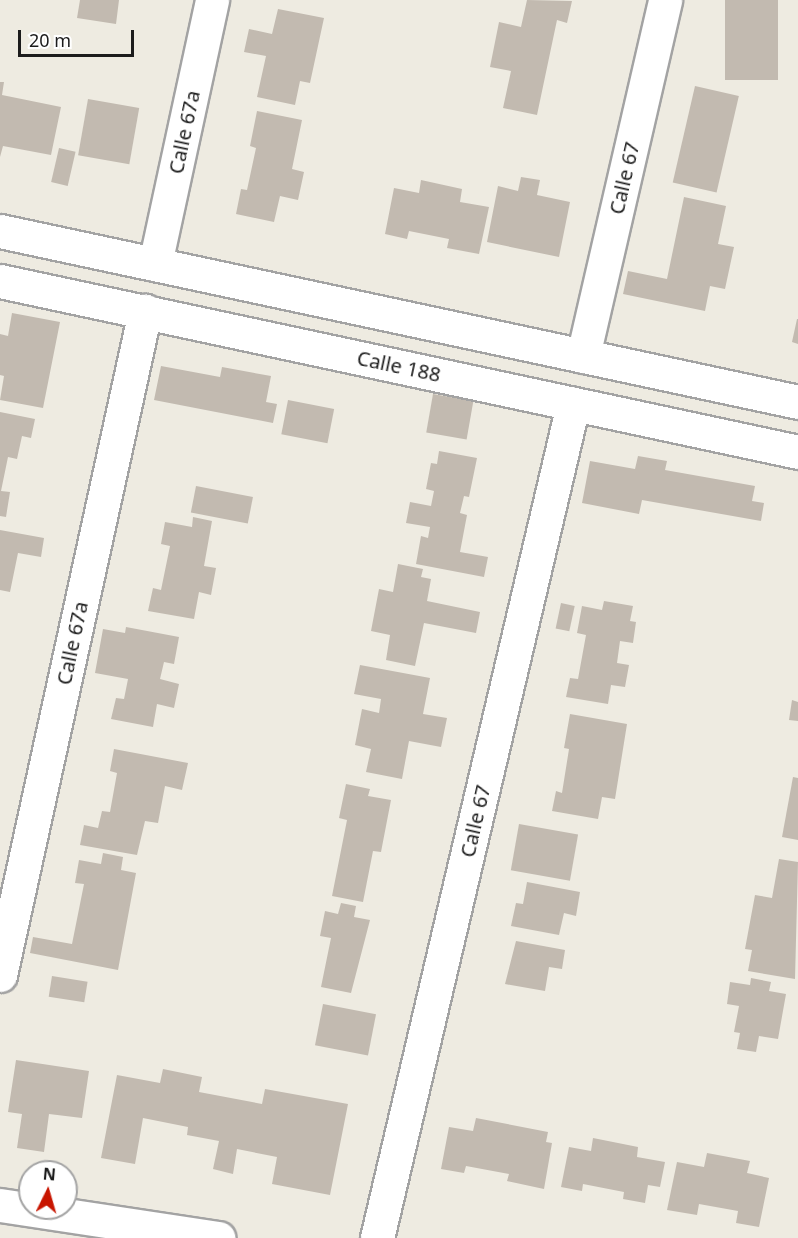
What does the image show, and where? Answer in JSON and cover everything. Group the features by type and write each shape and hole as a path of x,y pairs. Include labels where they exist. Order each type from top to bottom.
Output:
{"street":[{"name":"Calle 67a","path":"155,264 212,0"},
{"name":"Calle 67","path":"583,356 665,0"},
{"path":"0,231 798,402"},
{"name":"Calle 188","path":"0,281 798,452"},
{"name":"Calle 67a","path":"0,975 145,311"},
{"name":"Calle 67","path":"377,1238 573,404"},
{"path":"0,1205 219,1238"}],"building":[{"path":"80,0 119,0 116,24 77,18"},
{"path":"527,0 572,1 567,23 557,20 537,115 503,108 511,71 490,67 499,22 521,27"},
{"path":"725,0 778,0 778,80 725,80"},
{"path":"278,9 324,18 310,83 300,81 295,105 257,97 266,56 244,52 249,29 272,34"},
{"path":"0,82 4,82 2,95 61,107 51,155 3,146 0,157"},
{"path":"695,86 739,96 717,193 673,182"},
{"path":"88,99 139,108 129,164 78,155"},
{"path":"257,111 302,120 292,169 304,172 298,200 280,196 274,222 236,214 241,189 247,190 256,148 250,146"},
{"path":"59,148 76,152 68,186 51,182"},
{"path":"521,177 540,180 537,195 570,202 559,257 487,242 498,186 518,191"},
{"path":"421,180 462,189 460,202 489,207 479,254 447,248 449,239 409,231 407,239 385,234 394,188 419,193"},
{"path":"684,197 726,206 718,244 734,247 725,289 710,286 705,311 623,294 628,271 667,279"},
{"path":"12,313 60,322 43,408 0,400 4,376 0,375 0,334 8,336"},
{"path":"798,319 798,344 792,342"},
{"path":"161,366 220,377 222,367 271,376 266,402 277,404 273,423 154,400"},
{"path":"433,394 473,401 467,440 426,432"},
{"path":"288,400 334,409 327,443 281,434"},
{"path":"0,412 35,419 31,438 22,436 17,459 8,457 1,491 10,492 6,517 0,516"},
{"path":"439,451 477,458 469,497 464,496 460,513 467,515 460,552 488,557 484,577 416,564 421,536 428,538 430,527 406,523 410,502 431,506 434,491 426,489 431,463 437,464"},
{"path":"638,456 667,461 665,470 755,486 752,501 764,503 761,521 642,500 639,514 582,503 590,461 635,469"},
{"path":"196,486 253,497 248,524 191,513"},
{"path":"193,517 212,521 204,566 216,568 211,595 199,592 194,619 148,611 153,588 161,590 170,546 161,544 165,522 192,527"},
{"path":"0,530 44,538 41,557 18,553 10,592 0,590"},
{"path":"398,564 423,569 421,577 431,579 427,601 480,612 476,633 424,623 415,666 386,660 390,635 371,631 379,589 393,592"},
{"path":"604,601 633,606 630,621 636,622 633,643 620,641 617,663 629,665 625,687 611,685 608,704 566,697 570,678 578,679 586,635 577,633 582,606 602,610"},
{"path":"561,603 575,606 569,631 556,628"},
{"path":"126,627 179,637 174,664 164,662 160,679 179,684 174,708 157,704 153,727 111,719 116,698 124,699 128,679 95,673 103,629 125,633"},
{"path":"360,665 430,678 423,714 447,718 441,747 409,741 402,779 366,772 371,749 355,745 362,709 379,713 381,699 354,694"},
{"path":"792,700 798,702 798,721 789,720"},
{"path":"570,714 627,724 615,799 602,797 598,819 552,811 556,791 562,793 569,749 564,748"},
{"path":"114,749 188,763 182,790 165,786 158,823 145,821 137,855 80,845 84,825 98,828 102,811 110,812 117,773 110,771"},
{"path":"793,777 798,778 798,840 782,837"},
{"path":"346,784 370,789 368,796 391,800 381,852 373,851 363,902 332,896 347,820 339,818"},
{"path":"519,824 578,834 570,881 511,870"},
{"path":"103,853 123,857 121,870 136,873 118,970 30,953 33,937 72,944 84,884 75,883 79,860 101,864"},
{"path":"779,859 798,862 795,979 748,971 752,950 745,949 755,895 772,898"},
{"path":"527,882 580,892 576,916 564,913 559,935 511,926 516,903 523,904"},
{"path":"341,903 356,906 354,917 370,920 351,993 321,987 331,938 320,936 325,911 338,914"},
{"path":"516,941 565,950 562,969 549,967 545,991 505,984"},
{"path":"52,976 88,982 84,1002 49,997"},
{"path":"751,978 771,982 769,991 786,994 778,1039 759,1036 756,1052 737,1049 740,1033 734,1032 739,1006 727,1004 730,982 750,985"},
{"path":"323,1004 376,1014 368,1056 315,1045"},
{"path":"16,1060 89,1071 82,1118 49,1114 44,1152 17,1148 22,1114 8,1112"},
{"path":"163,1069 202,1077 199,1092 262,1104 265,1089 348,1104 330,1195 272,1184 277,1157 237,1149 233,1174 213,1169 219,1141 187,1135 188,1127 143,1118 135,1164 101,1158 117,1075 160,1083"},
{"path":"476,1118 548,1132 546,1142 552,1143 544,1189 507,1181 509,1174 466,1166 464,1173 441,1169 449,1127 473,1131"},
{"path":"593,1138 638,1147 637,1157 665,1162 660,1187 648,1185 645,1203 623,1199 624,1192 583,1184 582,1191 561,1187 569,1147 591,1151"},
{"path":"707,1153 750,1161 747,1173 769,1178 759,1227 736,1223 738,1211 699,1204 697,1215 667,1210 677,1162 704,1167"}]}
